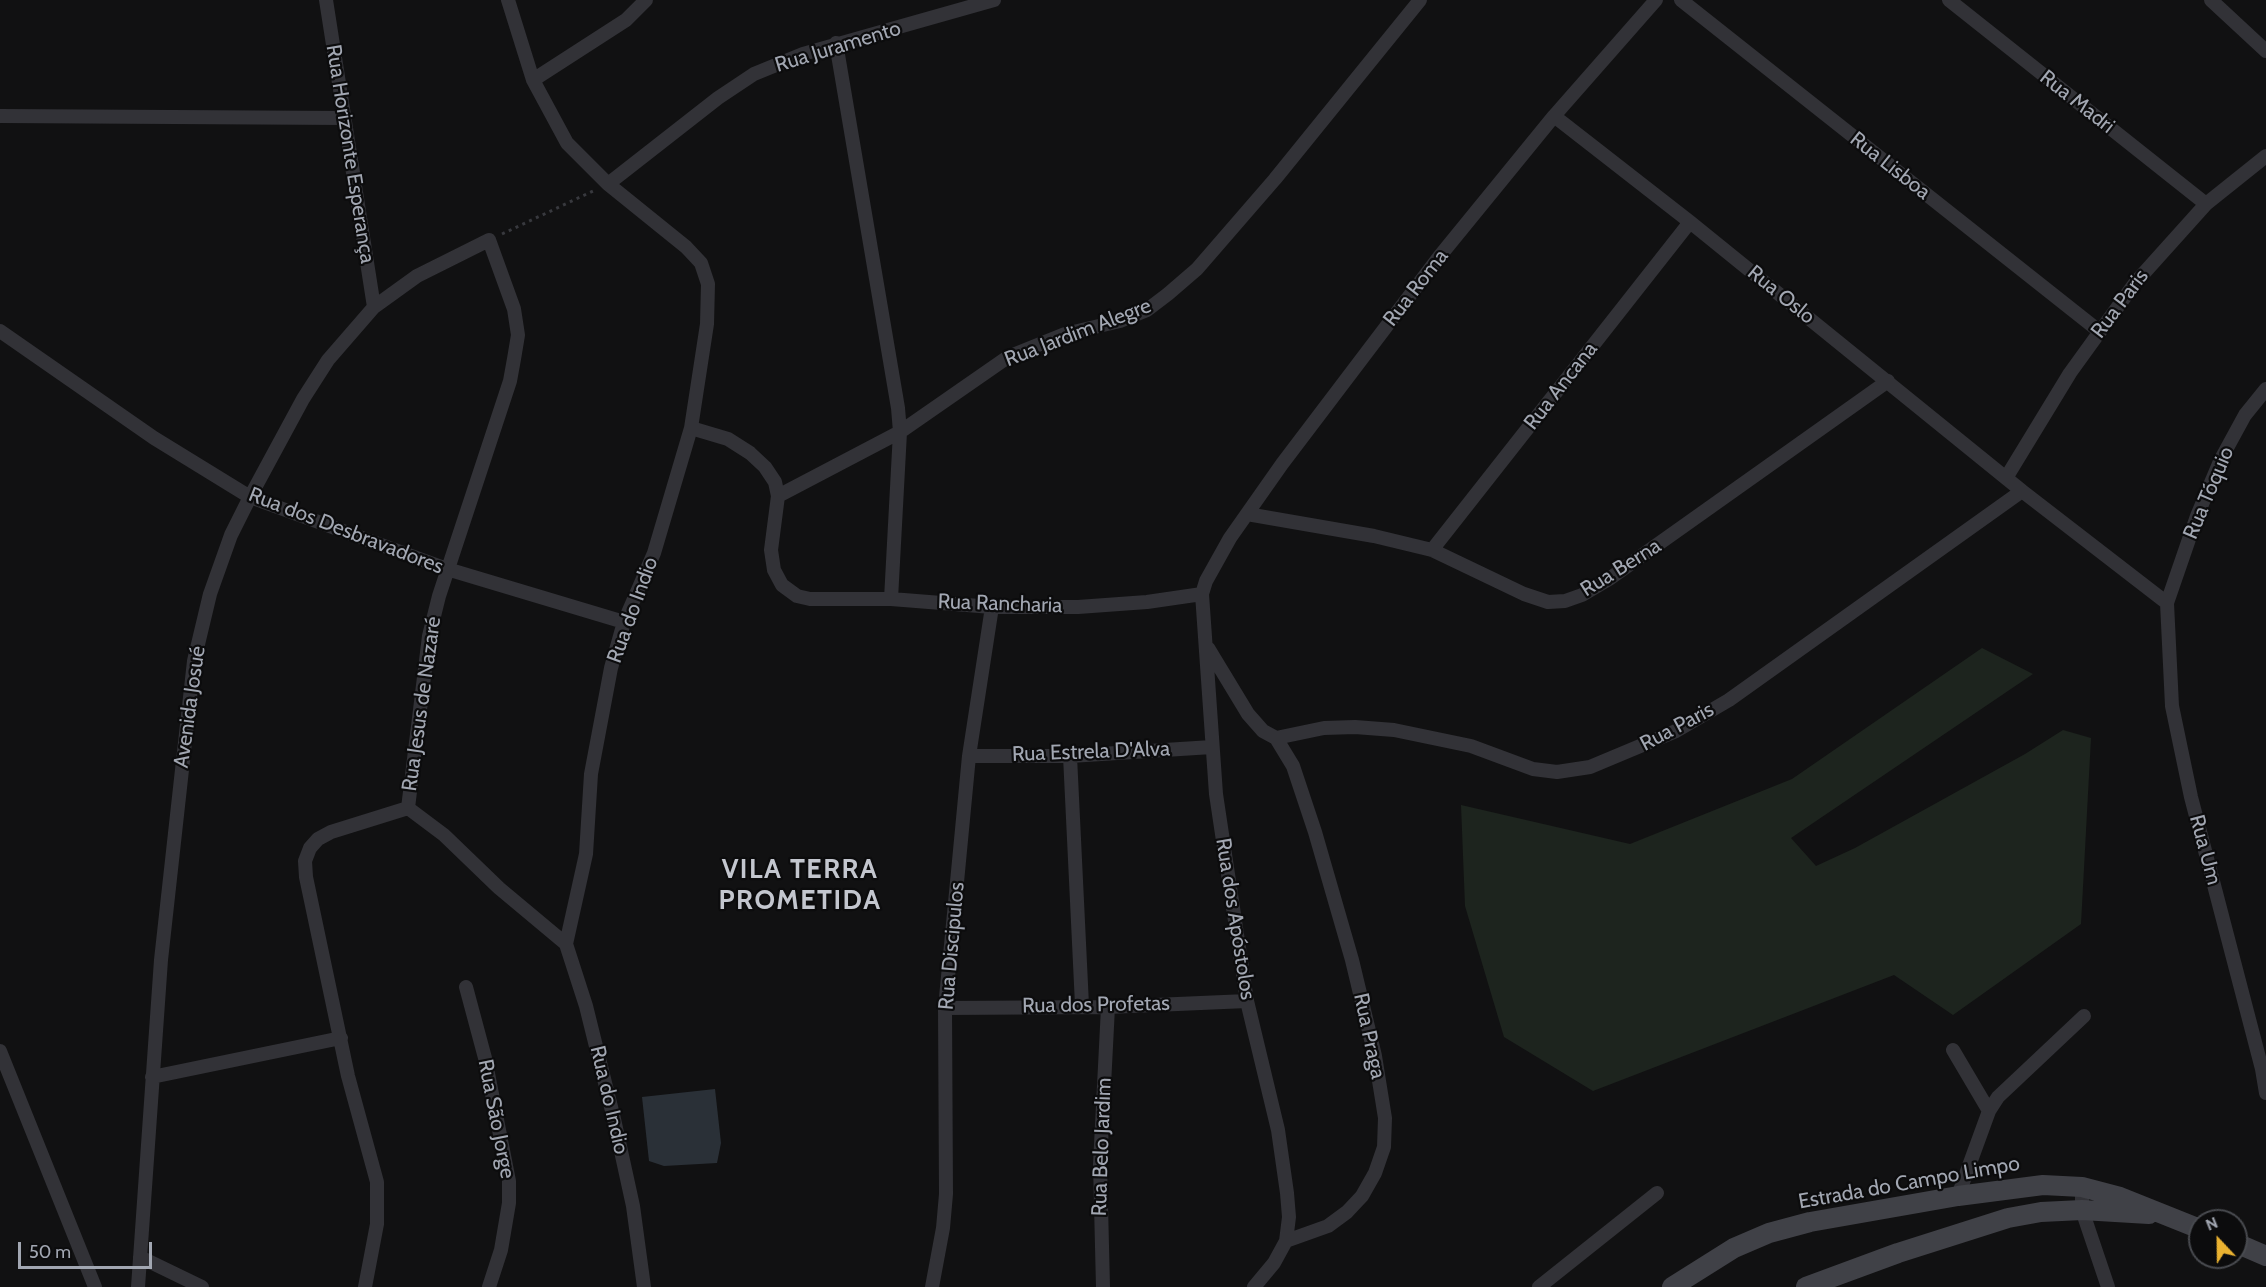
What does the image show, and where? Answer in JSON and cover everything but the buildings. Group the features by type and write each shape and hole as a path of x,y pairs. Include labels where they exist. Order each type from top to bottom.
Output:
{"street":[{"name":"Rua Horizonte Esperança","path":"326,0 374,307"},
{"name":"Rua do Indio","path":"508,0 533,80 567,143 608,184 686,247 701,263 708,284 707,324 691,428 654,553 624,622 611,668 595,745 586,854 566,944 586,1006 614,1119 633,1206 644,1287"},
{"path":"533,80 626,20 646,0"},
{"name":"Rua Juramento","path":"608,184 718,98 754,74 837,43 994,0"},
{"name":"Rua Jardim Alegre","path":"778,496 900,432 1008,357 1065,334 1120,321 1147,310 1168,294 1197,268 1275,179 1420,0"},
{"name":"Rua Roma","path":"1202,594 1213,567 1247,514 1439,257 1554,116 1656,0"},
{"name":"Rua Lisboa","path":"1682,0 2099,331"},
{"name":"Rua Madri","path":"1949,0 2206,204"},
{"path":"2211,0 2266,51"},
{"path":"837,43 853,154 892,358 900,432 891,599"},
{"name":"Rua Oslo","path":"1554,116 1690,222 2022,491 2167,603"},
{"path":"0,117 344,118"},
{"name":"Rua Paris","path":"2006,478 2070,373 2099,331 2169,242 2206,204 2266,156"},
{"name":"Rua Ancana","path":"1432,550 1690,222"},
{"name":"Avenida Josué","path":"138,1287 161,960 194,661 210,594 231,535 250,497 303,399 328,360 374,307 417,276 489,240"},
{"name":"Rua Jesus de Nazaré","path":"365,1287 379,1202 377,1182 341,1038 306,877 305,861 310,848 325,836 408,808 429,636 447,569 510,381 518,335 514,309 489,240"},
{"name":"Rua dos Desbravadores","path":"0,331 154,438 250,497 447,569 624,622"},
{"name":"Rua Berna","path":"1247,514 1374,536 1432,550 1524,594 1548,602 1565,601 1582,595 1700,517 1888,381"},
{"name":"Rua Tóquio","path":"2167,603 2197,516 2221,459 2245,415 2266,390"},
{"path":"691,428 728,439 750,453 765,467 775,482 778,496"},
{"name":"Rua Paris","path":"1276,738 1324,728 1394,730 1471,746 1533,769 1557,772 1590,767 1676,731 1729,700 2022,491"},
{"name":"Rua Rancharia","path":"778,496 771,550 774,570 782,585 797,596 810,599 891,599 992,607 1078,607 1147,602 1202,594"},
{"name":"Rua dos Apóstolos","path":"1202,594 1212,747 1247,1001 1283,1159 1289,1217 1286,1241"},
{"name":"Rua Um","path":"2167,603 2172,706 2191,797 2264,1070 2266,1093"},
{"name":"Rua Discipulos","path":"932,1287 946,1194 945,1008 969,756 992,607"},
{"name":"Rua Praga","path":"1206,646 1248,714 1263,730 1276,738 1293,766 1337,905 1375,1056 1385,1118 1384,1147 1375,1173 1362,1196 1347,1212 1328,1226 1286,1241"},
{"name":"Rua Estrela D'Alva","path":"969,756 1070,756 1212,747"},
{"path":"1070,756 1082,1005"},
{"path":"408,808 444,834 499,888 566,944"},
{"name":"Rua São Jorge","path":"466,987 485,1058 509,1181 509,1203 501,1250 489,1287"},
{"name":"Rua dos Profetas","path":"945,1008 1082,1005 1108,1007 1247,1001"},
{"name":"Rua Belo Jardim","path":"1103,1287 1100,1164 1108,1007"},
{"path":"1958,1196 1989,1111 2013,1081 2085,1016"},
{"path":"152,1077 341,1038"},
{"path":"1953,1050 1989,1111"},
{"path":"0,1051 95,1287"},
{"path":"2041,1212 2043,1185"},
{"name":"Estrada do Campo Limpo","path":"1672,1287 1734,1248 1769,1233 1810,1222 1958,1196 2043,1185 2082,1187 2120,1197 2188,1224"},
{"path":"2082,1187 2082,1210 2108,1287"},
{"path":"1539,1287 1657,1192"},
{"name":"Estrada do Campo Limpo","path":"1806,1287 1984,1224 2041,1212 2082,1210 2163,1215"},
{"path":"1254,1287 1274,1263 1286,1241"},
{"path":"2248,1248 2266,1256"},
{"path":"140,1257 201,1287"}],"path":[{"path":"489,240 608,184"}],"shaded area":[{"path":"1982,648 2033,674 1791,838 1816,866 1855,848 2025,754 2063,730 2091,738 2081,924 1953,1015 1894,975 1593,1091 1504,1037 1465,906 1461,805 1630,844 1792,779"},
{"path":"715,1089 721,1143 717,1163 664,1166 649,1161 642,1097"}],"district":[{"name":"VILA TERRA PROMETIDA","path":"800,886"}]}
